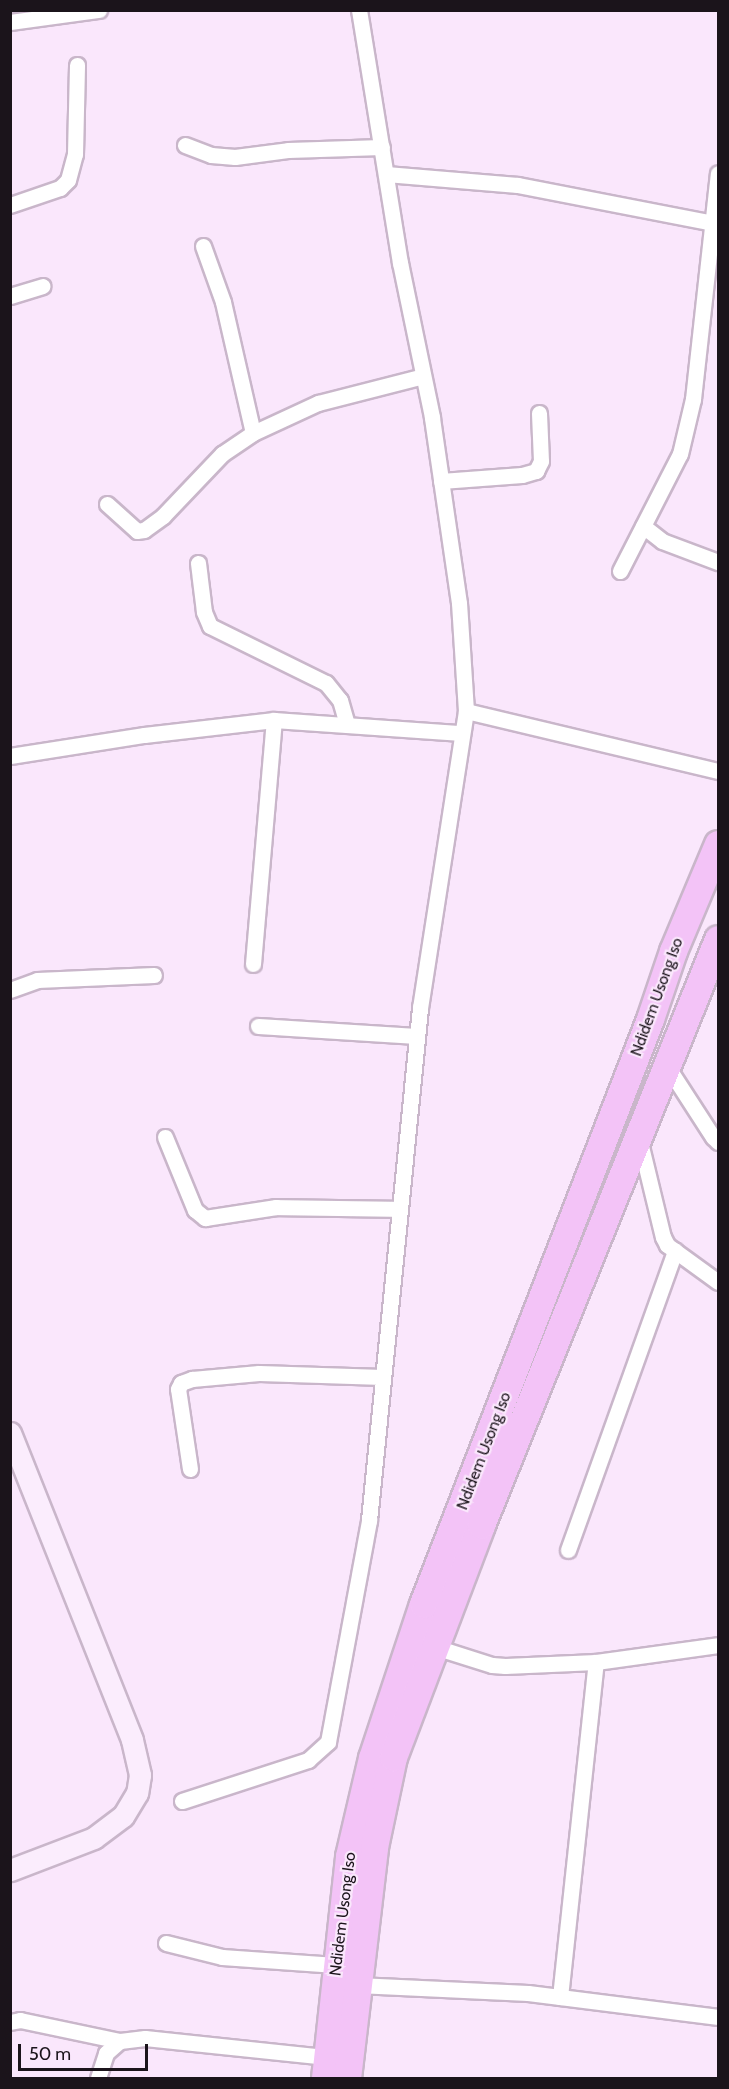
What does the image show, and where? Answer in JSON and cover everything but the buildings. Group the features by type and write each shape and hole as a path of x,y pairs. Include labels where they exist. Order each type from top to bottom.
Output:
{"highway":[{"name":"Ndidem Usong Iso","path":"326,2068 349,1856 358,1807 372,1758 423,1604 650,1019 673,951 718,844"},
{"name":"Ndidem Usong Iso","path":"347,2079 374,1847 393,1757 481,1525 718,939"}],"street":[{"path":"10,22 99,10"},
{"path":"182,1801 308,1760 328,1742 369,1520 417,1036 466,711 459,603 441,482 423,376 400,263 359,10"},
{"path":"10,205 60,188 68,180 75,154 77,65"},
{"path":"184,145 211,155 235,157 288,150 382,147"},
{"path":"386,174 518,185 715,223"},
{"path":"620,571 680,454 693,399 715,223 718,174"},
{"path":"203,246 223,302 253,433"},
{"path":"10,296 42,286"},
{"path":"107,504 137,531 144,530 163,516 222,454 253,433 318,403 423,376"},
{"path":"441,482 522,475 536,471 541,460 539,413"},
{"path":"643,526 662,541 718,562"},
{"path":"198,562 204,612 210,627 326,683 340,700 347,725"},
{"path":"466,711 718,771"},
{"path":"10,756 144,735 274,720 462,733"},
{"path":"253,964 274,720"},
{"path":"10,990 37,980 154,975"},
{"path":"258,1026 417,1036"},
{"path":"668,1066 712,1137 718,1142"},
{"path":"165,1137 195,1210 205,1218 276,1207 400,1209"},
{"path":"639,1138 663,1237 667,1245 718,1282"},
{"path":"568,1551 675,1251"},
{"path":"190,1469 178,1389 180,1383 192,1379 259,1373 383,1377"},
{"path":"10,1433 132,1740 140,1775 137,1793 123,1816 93,1838 10,1870"},
{"path":"435,1647 499,1666 596,1662 718,1645"},
{"path":"560,1997 596,1662"},
{"path":"166,1943 222,1957 336,1965"},
{"path":"357,1985 560,1997 718,2017"},
{"path":"10,2022 20,2020 120,2041 145,2038 326,2068"},
{"path":"98,2079 106,2052 120,2041"}]}
